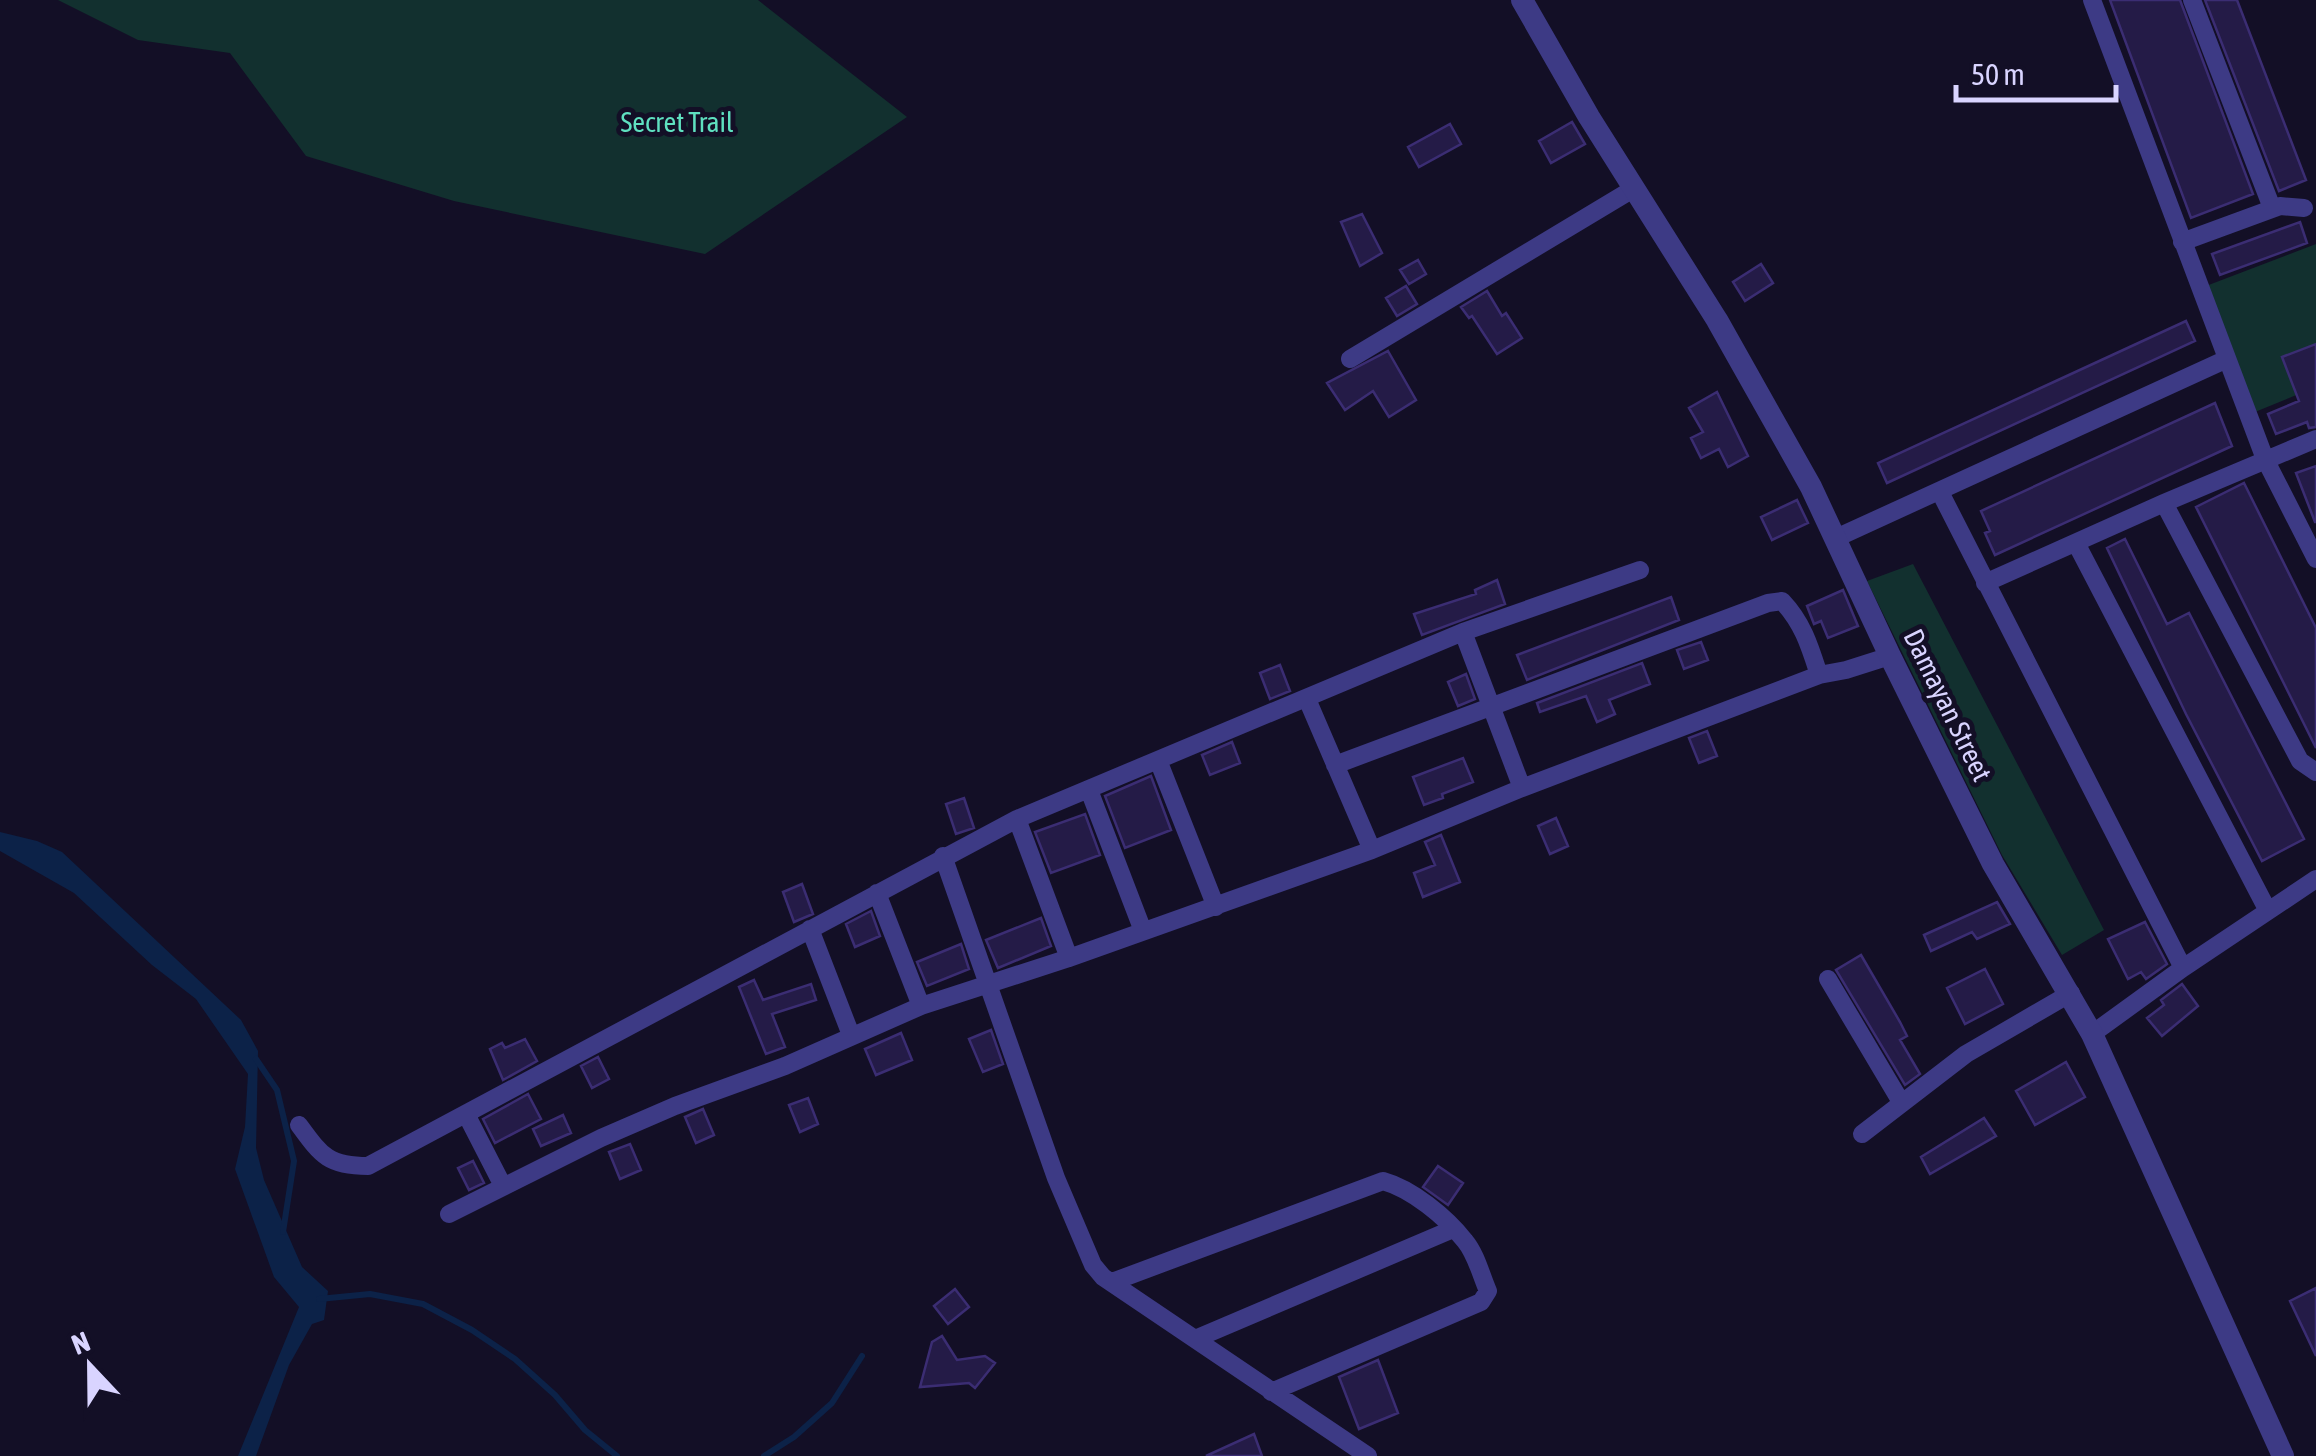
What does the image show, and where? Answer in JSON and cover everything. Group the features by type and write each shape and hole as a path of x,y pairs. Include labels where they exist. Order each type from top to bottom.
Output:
{"street":[{"name":"Damayan Street","path":"1522,0 1633,188 1717,320 1812,486 1890,656 1993,864 2092,1034 2283,1456"},
{"path":"2092,0 2266,458 2316,559"},
{"path":"2192,0 2272,208"},
{"path":"1350,359 1633,188"},
{"path":"2182,242 2272,208 2304,208"},
{"path":"1836,538 2227,359"},
{"path":"1985,583 2316,439"},
{"path":"1940,492 2182,968"},
{"path":"2164,503 2300,761 2316,772"},
{"path":"2076,542 2268,911"},
{"path":"298,1125 322,1156 344,1166 368,1166 1018,819 1464,632 1640,570"},
{"path":"1335,765 1768,603 1782,601 1803,626 1819,675"},
{"path":"1464,632 1522,788"},
{"path":"450,1214 601,1138 785,1066 921,1006 1216,907 1819,675 1890,656"},
{"path":"1308,700 1372,850"},
{"path":"1158,760 1216,907"},
{"path":"1088,790 1143,931"},
{"path":"1018,819 1069,958"},
{"path":"943,856 1062,1195 1093,1264 1112,1282 1368,1456"},
{"path":"2092,1034 2182,968 2316,879"},
{"path":"876,893 921,1006"},
{"path":"810,929 851,1035"},
{"path":"1828,978 1901,1102"},
{"path":"1862,1134 1997,1034 2070,992"},
{"path":"466,1114 503,1186"},
{"path":"1112,1282 1384,1181 1398,1185 1467,1243 1488,1290 1482,1302 1272,1392"},
{"path":"1195,1339 1453,1228"}],"green space":[{"name":"Secret Trail","path":"58,0 758,0 907,117 705,254 454,201 306,156 230,53 138,40"},
{"path":"2316,244 2316,387 2255,412 2206,286"},
{"path":"1913,564 2104,930 2062,955 2002,855 1867,581"}],"water":[{"path":"0,832 62,852 241,1020 258,1051 256,1148 264,1180 302,1267 328,1291 324,1320 312,1324 289,1365 256,1456 238,1456 299,1307 274,1277 235,1169 245,1127 248,1074 196,999 152,965 74,893 0,851"}],"building":[{"path":"2110,0 2180,0 2253,194 2191,218"},
{"path":"2205,0 2237,0 2306,180 2279,191"},
{"path":"1572,122 1585,144 1551,163 1539,141"},
{"path":"1450,124 1461,144 1419,167 1408,147"},
{"path":"1362,214 1382,253 1360,266 1341,222"},
{"path":"2300,222 2307,243 2220,275 2212,254"},
{"path":"1418,260 1426,274 1409,284 1400,270"},
{"path":"1761,264 1773,283 1745,301 1733,282"},
{"path":"1406,286 1417,304 1397,316 1386,298"},
{"path":"1487,291 1522,338 1497,354 1472,316 1469,318 1461,307"},
{"path":"2186,321 2195,341 1887,483 1878,463"},
{"path":"2316,344 2316,427 2309,428 2307,422 2276,434 2268,414 2299,401 2282,357"},
{"path":"1388,351 1416,400 1389,417 1373,391 1345,410 1327,383"},
{"path":"1717,392 1748,456 1728,467 1719,449 1701,458 1691,438 1703,432 1689,408"},
{"path":"2215,403 2232,446 1995,555 1981,511"},
{"path":"2316,466 2316,522 2315,522 2296,473"},
{"path":"2244,483 2316,628 2316,748 2196,507"},
{"path":"1797,500 1808,523 1772,540 1761,517"},
{"path":"2125,539 2167,624 2189,613 2304,839 2262,861 2107,548"},
{"path":"1497,580 1505,604 1422,635 1414,614 1476,594 1475,590"},
{"path":"1843,590 1858,626 1828,638 1821,621 1814,624 1807,606"},
{"path":"1671,597 1679,620 1527,680 1517,655"},
{"path":"1701,642 1708,660 1684,669 1677,650"},
{"path":"1642,663 1650,684 1609,700 1615,714 1597,722 1586,696 1540,712 1537,703"},
{"path":"1280,665 1290,691 1270,699 1260,673"},
{"path":"1466,674 1475,699 1458,706 1448,682"},
{"path":"1707,731 1717,756 1699,763 1689,738"},
{"path":"1232,742 1240,763 1210,775 1202,755"},
{"path":"1463,758 1473,782 1424,805 1413,777"},
{"path":"1151,776 1171,830 1125,848 1105,796"},
{"path":"964,798 974,828 956,834 946,804"},
{"path":"1085,814 1100,855 1051,873 1035,832"},
{"path":"1556,818 1568,846 1550,854 1538,826"},
{"path":"1441,835 1460,882 1423,897 1414,873 1435,865 1425,842"},
{"path":"802,884 813,914 794,922 783,892"},
{"path":"1997,902 2010,924 1977,939 1972,932 1931,951 1924,935"},
{"path":"871,911 880,936 855,947 846,924"},
{"path":"1041,918 1051,946 998,968 986,940"},
{"path":"2145,922 2167,964 2146,979 2141,972 2128,979 2108,939"},
{"path":"961,944 969,969 927,986 917,962"},
{"path":"1861,955 1907,1036 1900,1040 1920,1074 1905,1085 1836,970"},
{"path":"1985,969 2003,1004 1965,1024 1947,988"},
{"path":"754,980 763,1000 811,984 816,1000 772,1014 785,1047 766,1054 739,987"},
{"path":"2182,984 2198,1006 2162,1036 2147,1018 2164,1005 2161,1000"},
{"path":"991,1030 1003,1064 983,1072 969,1039"},
{"path":"901,1033 912,1060 876,1075 865,1049"},
{"path":"525,1039 537,1061 503,1080 490,1049 502,1043 505,1048"},
{"path":"598,1057 609,1079 592,1088 581,1066"},
{"path":"2066,1062 2085,1097 2035,1125 2016,1091"},
{"path":"528,1094 541,1119 495,1143 483,1119"},
{"path":"808,1098 818,1124 800,1132 789,1105"},
{"path":"703,1109 714,1135 696,1143 685,1117"},
{"path":"563,1115 571,1133 541,1146 533,1129"},
{"path":"1984,1118 1996,1136 1930,1174 1921,1157"},
{"path":"630,1144 641,1170 620,1179 609,1152"},
{"path":"473,1161 484,1183 469,1190 458,1168"},
{"path":"1438,1166 1463,1183 1448,1205 1423,1187"},
{"path":"2316,1288 2316,1356 2290,1301"},
{"path":"955,1289 969,1307 948,1324 934,1306"},
{"path":"942,1336 957,1360 985,1356 995,1363 975,1388 969,1383 920,1387 932,1342"},
{"path":"1378,1360 1398,1413 1359,1429 1339,1377"},
{"path":"1254,1434 1262,1456 1206,1456"}],"waterway":[{"path":"256,1059 277,1090 294,1161 283,1232"},
{"path":"319,1299 370,1294 423,1304 515,1359 555,1395 585,1430 617,1456"},
{"path":"764,1456 794,1437 832,1403 862,1356"}]}
